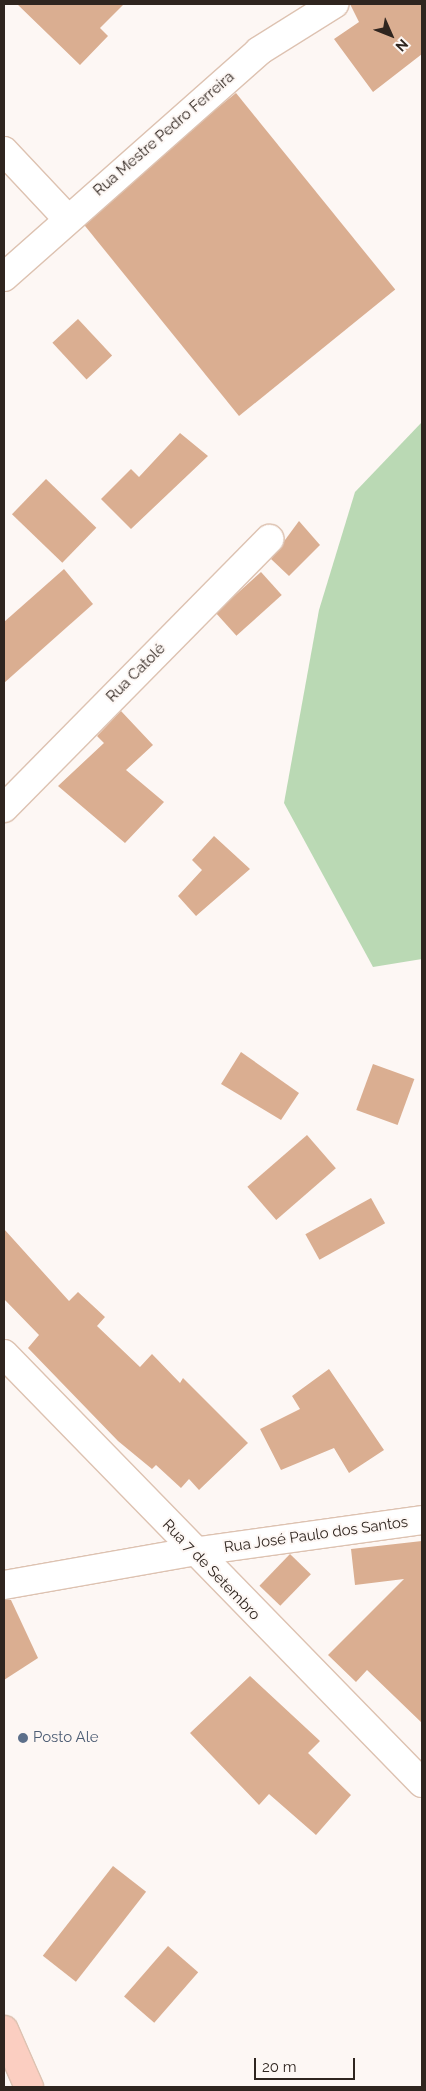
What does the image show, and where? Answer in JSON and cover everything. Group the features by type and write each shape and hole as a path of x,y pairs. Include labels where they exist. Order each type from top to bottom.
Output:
{"main road":[{"path":"4,2030 29,2087"}],"street":[{"name":"Rua Mestre Pedro Ferreira","path":"4,277 67,218 259,51 334,4"},
{"path":"4,151 67,218"},
{"name":"Rua Catolé","path":"4,808 269,539"},
{"name":"Rua 7 de Setembro","path":"4,1354 192,1552 422,1782"},
{"name":"Rua José Paulo dos Santos","path":"4,1585 192,1552 422,1520"}],"green space":[{"path":"422,422 422,959 373,967 284,803 319,610 355,492"}],"building":[{"path":"17,4 124,4 100,28 108,36 80,65"},
{"path":"350,4 422,4 422,54 373,92 334,39 359,22"},
{"path":"236,93 395,290 239,416 80,219"},
{"path":"78,319 112,356 87,379 52,343"},
{"path":"180,433 208,456 131,529 101,499 131,469 139,477"},
{"path":"46,479 96,528 62,563 12,514"},
{"path":"299,521 320,545 289,576 271,559"},
{"path":"64,569 93,604 4,683 4,622"},
{"path":"261,572 282,595 236,636 216,613"},
{"path":"121,711 153,745 126,770 164,802 125,843 58,786 104,743 97,736"},
{"path":"214,836 250,869 196,916 178,896 202,870 192,860"},
{"path":"241,1052 299,1093 281,1120 221,1084"},
{"path":"373,1064 414,1079 398,1125 356,1110"},
{"path":"307,1135 336,1168 276,1220 247,1187"},
{"path":"371,1198 385,1223 319,1260 305,1234"},
{"path":"4,1229 69,1301 78,1292 105,1317 97,1326 140,1367 152,1354 180,1383 183,1378 248,1443 199,1490 189,1479 181,1488 156,1465 152,1469 118,1441 28,1348 39,1335 4,1299"},
{"path":"329,1369 384,1450 349,1473 334,1448 281,1470 260,1429 300,1409 292,1396"},
{"path":"422,1541 422,1723 367,1670 356,1682 328,1655 404,1579 355,1585 351,1549"},
{"path":"290,1554 311,1574 280,1606 259,1586"},
{"path":"4,1600 11,1600 38,1658 4,1680"},
{"path":"250,1676 320,1741 308,1753 351,1795 316,1835 269,1794 259,1805 190,1733"},
{"path":"113,1866 146,1892 76,1982 43,1956"},
{"path":"168,1946 198,1972 154,2023 124,1997"}],"place":[{"name":"Posto Ale","path":"23,1738"}]}
